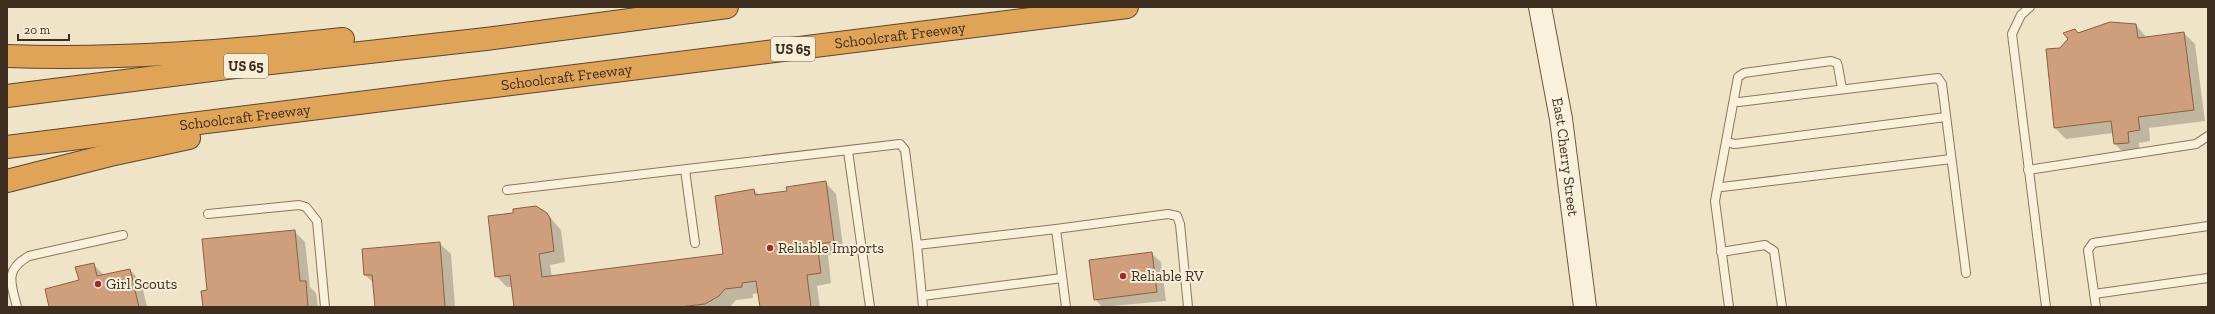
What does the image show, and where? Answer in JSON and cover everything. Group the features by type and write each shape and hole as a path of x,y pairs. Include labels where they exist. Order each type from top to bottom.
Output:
{"highway":[{"name":"US 65","path":"7,96 235,67 486,38 727,7"},
{"name":"Schoolcraft Freeway","path":"7,147 1127,7"},
{"path":"7,56 50,58 159,56 419,32 486,38"},
{"path":"7,181 164,142 460,90"}],"street":[{"name":"East Cherry Street","path":"1541,13 1561,118 1585,307"}],"lane":[{"path":"2030,7 2021,15 2012,34 2046,307"},
{"path":"1729,307 1716,208 1718,186 1738,77 1740,74 1831,61 1837,63 1842,89"},
{"path":"1734,101 1739,102 1938,78 1942,84 1966,274"},
{"path":"1726,142 1735,144 1946,117"},
{"path":"2028,170 2196,144 2208,136"},
{"path":"507,190 900,144 905,150 923,307"},
{"path":"848,151 870,307"},
{"path":"1718,186 1722,187 1951,159"},
{"path":"685,170 695,243"},
{"path":"208,214 299,205 306,207 317,222 325,307"},
{"path":"917,245 1168,214 1177,216 1180,224 1188,307"},
{"path":"2096,307 2088,250 2093,243 2208,226"},
{"path":"1056,229 1066,307"},
{"path":"17,307 11,280 13,268 17,263 29,256 123,235"},
{"path":"1721,252 1765,245 1770,246 1774,250 1782,307"},
{"path":"922,296 1062,278"},
{"path":"2094,294 2208,278"}],"building":[{"path":"2110,22 2136,24 2138,38 2184,32 2194,110 2138,117 2140,130 2128,132 2129,143 2114,144 2111,121 2054,128 2046,49 2060,48 2068,39 2063,33 2075,29 2078,33"},
{"name":"Reliable Imports","path":"826,181 834,242 817,244 821,273 807,275 811,307 760,307 756,281 742,283 742,287 725,289 719,296 705,304 679,307 514,307 510,275 495,277 488,216 513,213 513,209 536,206 547,213 550,218 554,251 539,254 542,277 723,254 715,196 754,189 755,195 787,191 786,187"},
{"path":"295,230 300,281 306,281 308,307 203,307 201,291 207,290 202,239"},
{"path":"440,242 445,307 375,307 372,275 364,275 362,249"},
{"name":"Reliable RV","path":"1152,252 1157,292 1094,300 1089,260"},
{"name":"Girl Scouts","path":"94,263 97,276 130,269 139,307 49,307 45,289 79,280 75,267"}],"place":[{"name":"Reliable Imports","path":"770,248"},
{"name":"Reliable RV","path":"1123,276"},
{"name":"Girl Scouts","path":"98,284"}]}
